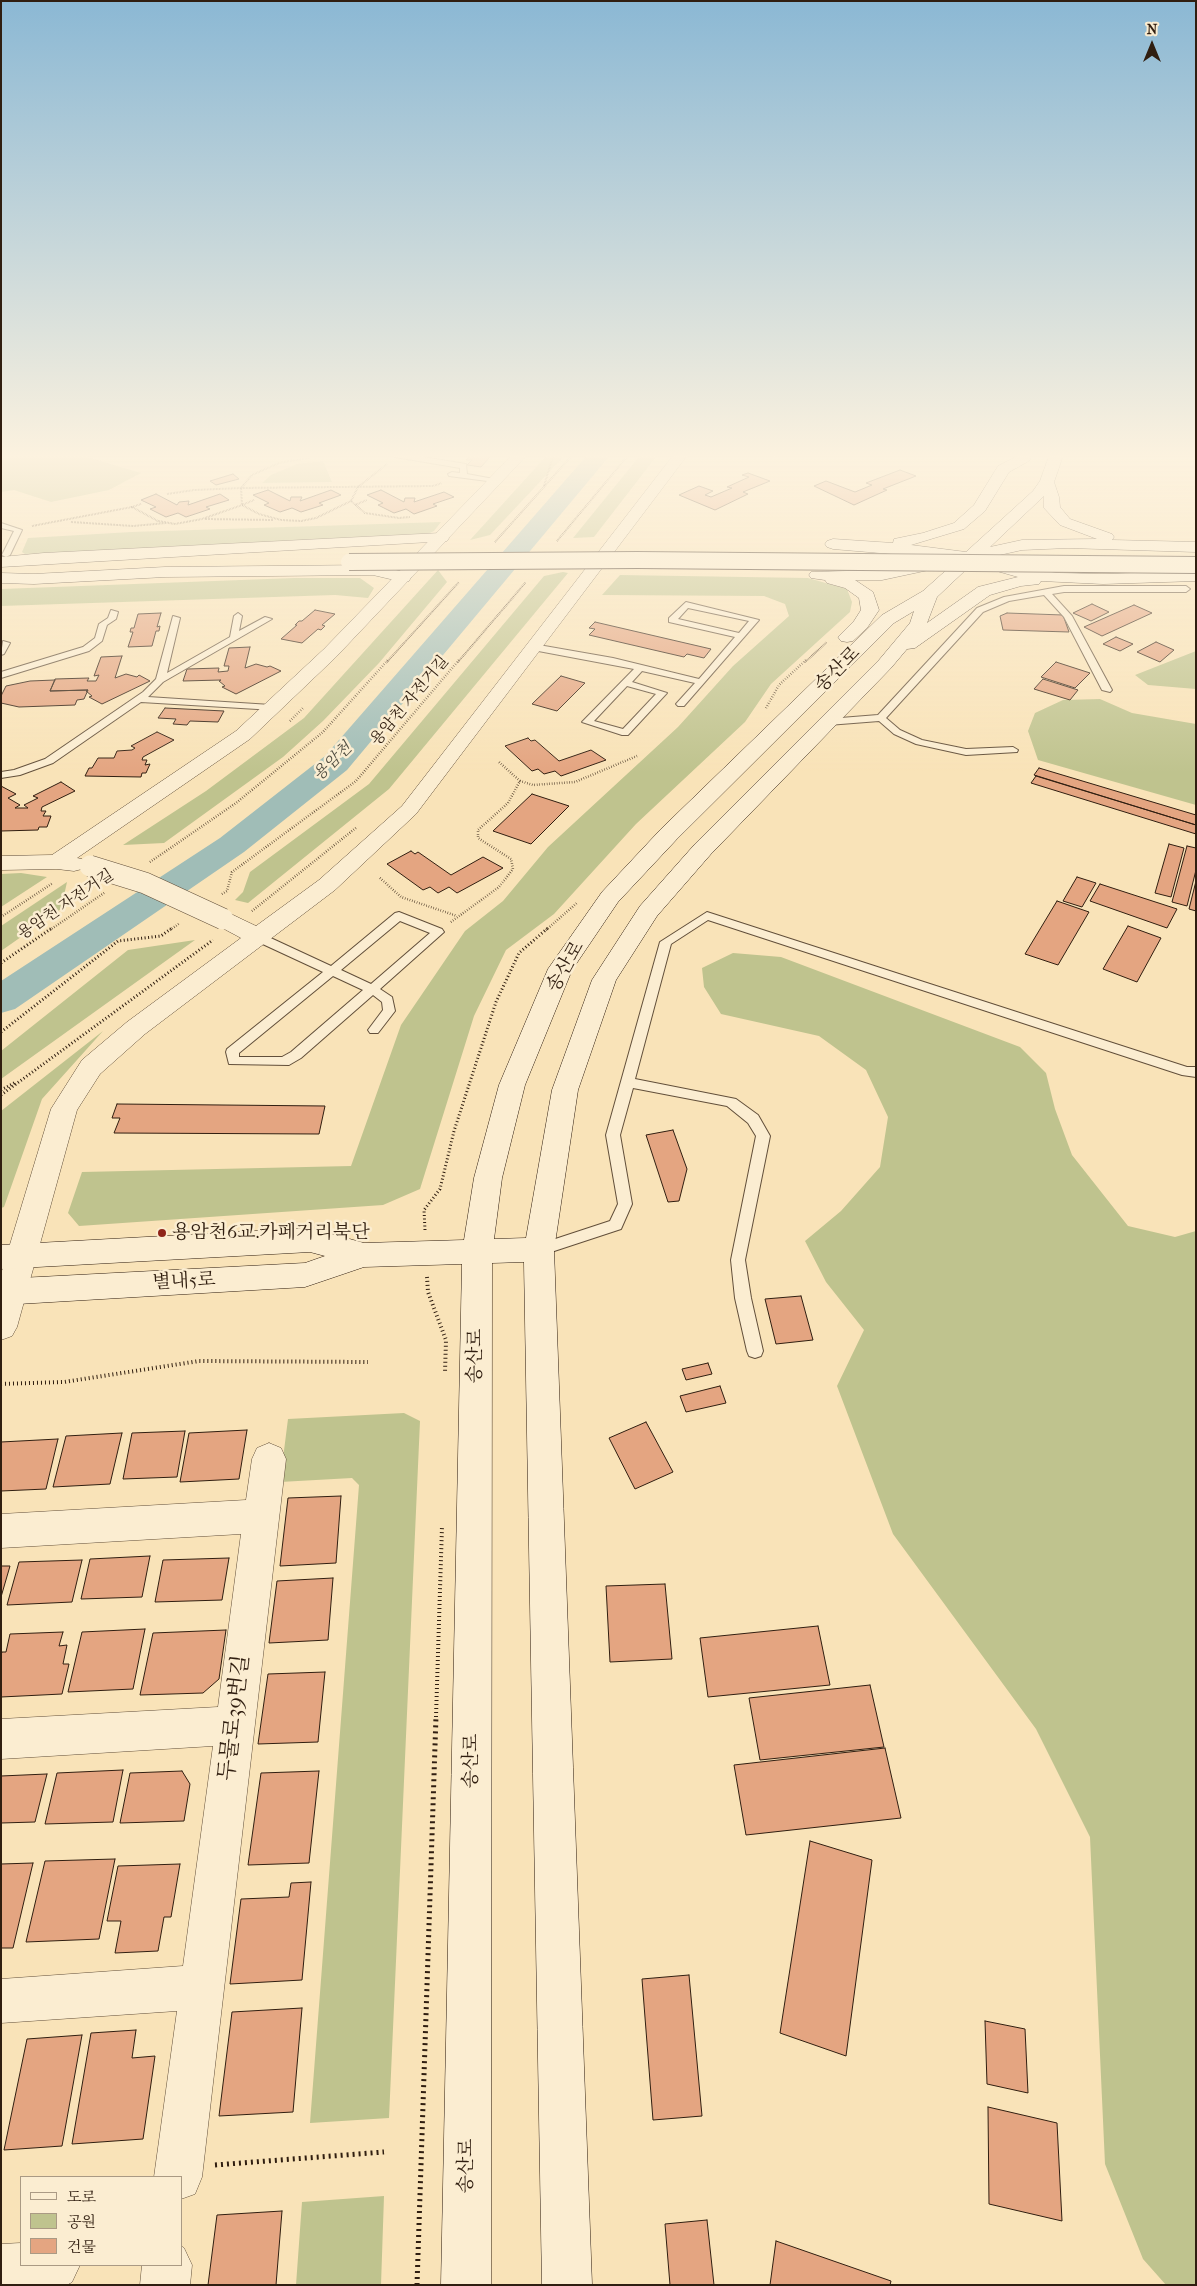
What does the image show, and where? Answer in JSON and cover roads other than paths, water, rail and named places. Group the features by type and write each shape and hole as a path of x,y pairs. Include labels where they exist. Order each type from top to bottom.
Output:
{"street":[{"path":"3,560 40,560"},
{"path":"1,577 295,560"},
{"path":"56,871 243,735 330,653 420,560"},
{"path":"420,560 882,576 961,560"},
{"path":"4,1307 11,1256 64,1109 91,1067 136,1028 327,885 409,810 600,560"},
{"path":"606,560 1196,565"},
{"name":"송산로","path":"466,2285 477,1253 488,1178 512,1085 560,969 610,898 669,834 888,619 929,595 967,560"},
{"path":"975,560 1026,574 1060,578 1191,582"},
{"path":"1,577 34,579 165,572 373,570 403,577"},
{"path":"781,725 836,647 861,624 870,610 868,596 851,584 817,575"},
{"path":"890,658 984,591 1020,581 1060,578"},
{"name":"송산로","path":"567,2285 539,1250 565,1090 604,980 648,911 703,849 890,658 918,624 929,595"},
{"path":"1,864 56,871 90,866 145,883 225,914 258,937"},
{"name":"별내5로","path":"11,1256 310,1240 364,1255 539,1250"},
{"name":"별내5로","path":"4,1307 305,1275 364,1255"},
{"name":"두물로39번길","path":"178,2172 200,1987 269,1459"},
{"path":"1,1531 261,1516"},
{"path":"1,1739 234,1725"},
{"path":"1,2001 200,1987"},
{"path":"1,2269 42,2266"},
{"path":"164,2285 167,2266"}],"lane":[{"path":"828,722 881,718 980,610 1007,599 1064,589 1191,582"},
{"path":"1046,592 1068,616 1107,690"},
{"path":"681,704 701,682 755,620 686,605 672,620 741,636"},
{"path":"1,675 86,649 99,639 103,624 112,619 114,612"},
{"path":"234,637 238,616"},
{"path":"160,680 176,618"},
{"path":"1,775 16,773 49,761 139,699 160,680 268,619"},
{"path":"1,652 6,643"},
{"path":"533,647 641,667 701,682"},
{"path":"625,683 662,693 625,733 587,722 606,703 625,683 641,667"},
{"path":"139,699 271,708"},
{"path":"881,718 897,732 919,742 966,752 1013,750"},
{"path":"399,916 438,932 284,1062 234,1061 232,1052 332,971 399,916"},
{"path":"539,1250 616,1225 625,1204 613,1135 666,942 707,916 1187,1072 1196,1072"},
{"path":"258,937 372,989 388,1000 389,1011 374,1030"},
{"path":"628,1082 730,1102 753,1119 763,1136 738,1260 743,1298 755,1351"}],"waterway":[{"name":"용암천","path":"1,1000 232,845 336,763 510,560"}],"place":[{"name":"용암천6교.카페거리북단","path":"162,1233"}]}
